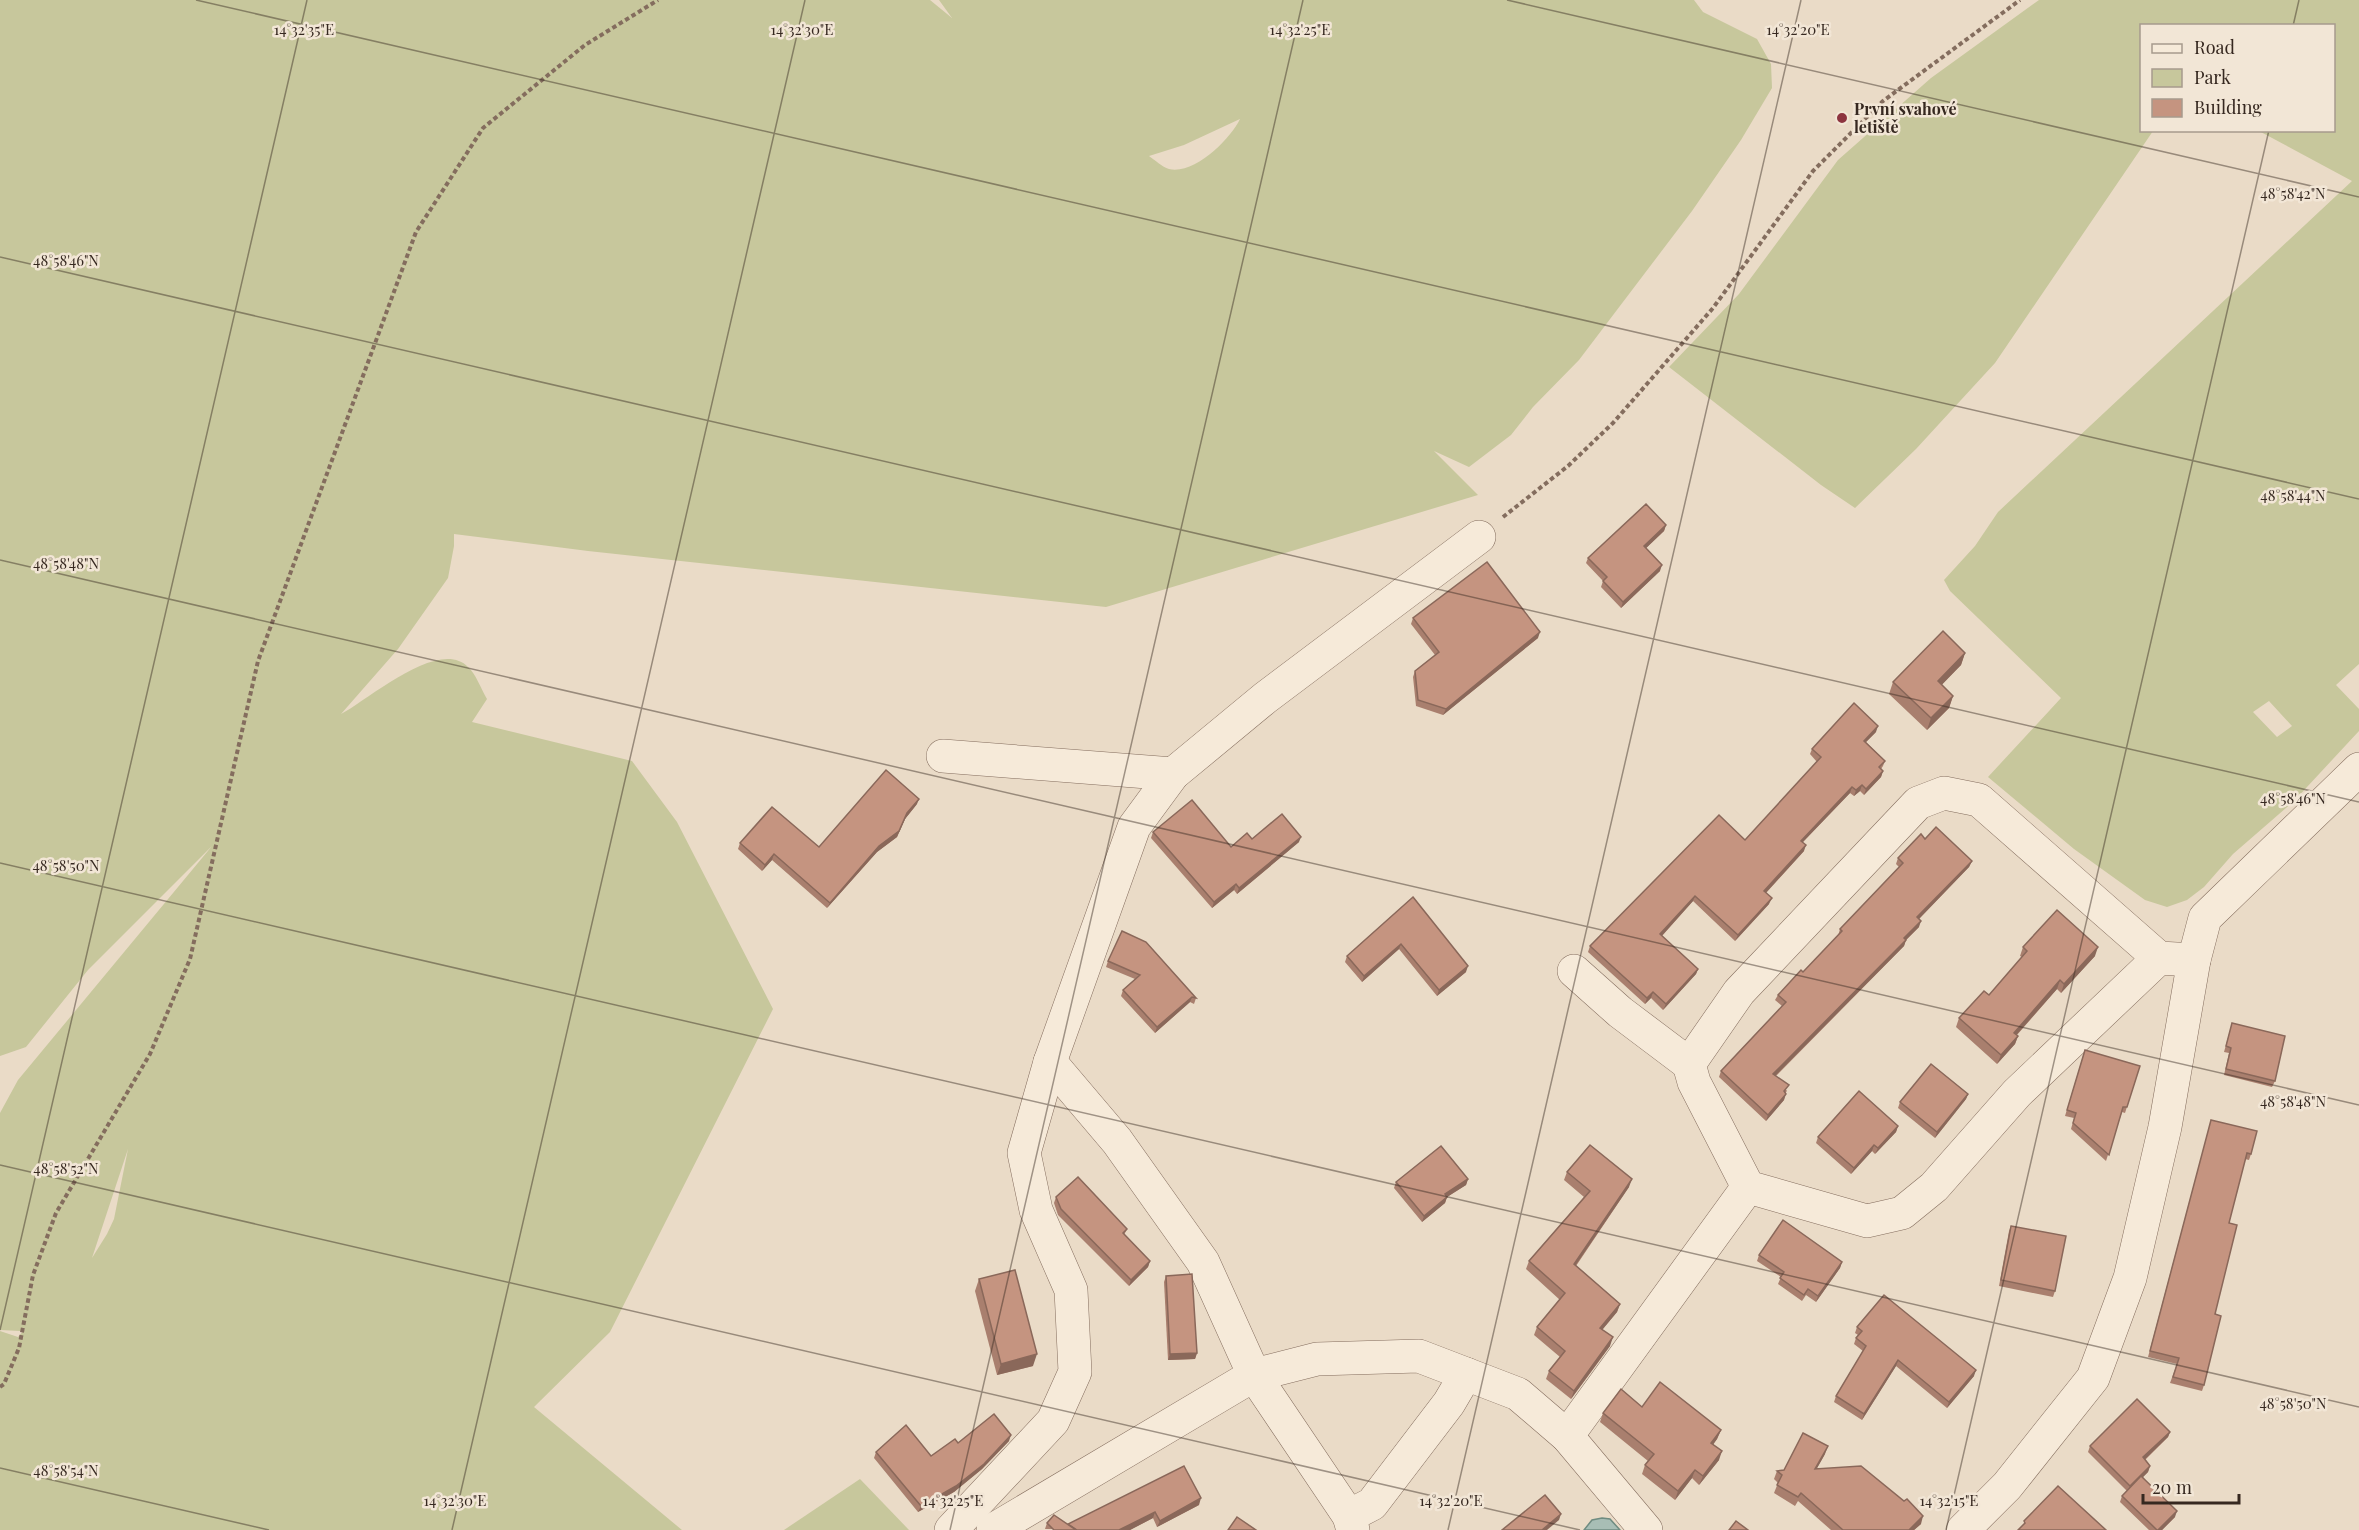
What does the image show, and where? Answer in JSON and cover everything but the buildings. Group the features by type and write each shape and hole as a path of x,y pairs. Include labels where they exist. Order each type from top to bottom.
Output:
{"street":[{"path":"951,1530 1053,1421 1075,1372 1071,1290 1036,1210 1024,1153 1050,1062 1134,827 1173,774 1265,698 1479,537"},
{"path":"944,756 1173,774"},
{"path":"1963,1530 2007,1486 2093,1378 2130,1278 2164,1127 2194,960 2205,918 2359,769"},
{"path":"1689,1064 1739,992 1918,803 1944,793 1979,800 2159,958 2194,960"},
{"path":"1574,971 1620,1012 1689,1064 1694,1083 1748,1187 1867,1221 1902,1213 1934,1187 2017,1093 2159,958"},
{"path":"1050,1062 1117,1141 1203,1262 1254,1375 1351,1523 1372,1504 1449,1403 1466,1374"},
{"path":"1567,1436 1748,1187"},
{"path":"993,1530 1254,1375 1317,1359 1419,1356 1518,1394 1567,1436 1646,1530"}],"path":[{"path":"0,1387 4,1384 19,1348 33,1275 56,1213 150,1054 190,959 258,661 416,232 483,128 585,45 658,0"},
{"path":"1479,537 1568,466 1613,423 1713,308 1813,171 1883,101 2020,0"}],"green space":[{"path":"0,0 930,0 952,18 939,0 1694,0 1703,12 1757,39 1771,64 1772,88 1741,140 1692,211 1579,360 1533,407 1511,435 1469,467 1434,451 1478,495 1106,607 588,551 454,534 448,578 398,649 341,714 385,685 422,665 440,660 455,660 471,670 487,699 472,722 632,761 677,822 773,1009 610,1332 534,1407 682,1530 0,1530 0,1331 18,1337 25,1329 0,1330 0,1113 18,1080 212,846 88,970 26,1047 0,1056","holes":["1240,119 1220,145 1201,161 1190,166 1169,169 1149,156 1184,145","128,1149 114,1219 92,1258"]},
{"path":"2039,0 2359,0 2359,664 2336,685 2359,709 2359,731 2294,801 2233,854 2204,887 2187,900 2167,907 2145,900 2074,849 1988,777 2061,698 1950,591 1944,580 1975,546 1998,512 2352,181 2261,132 2335,132 2335,24 2140,24 2140,132 2152,132 1995,363 1916,449 1855,508 1821,485 1669,367 1739,294 1838,160 1931,78","holes":["2269,701 2292,726 2277,737 2253,712"]},
{"path":"860,1479 909,1530 784,1530"}],"shaded area":[{"path":"1610,1519 1620,1530 1584,1530 1592,1520"}],"place":[{"name":"První svahové letiště","path":"1842,118"}]}
